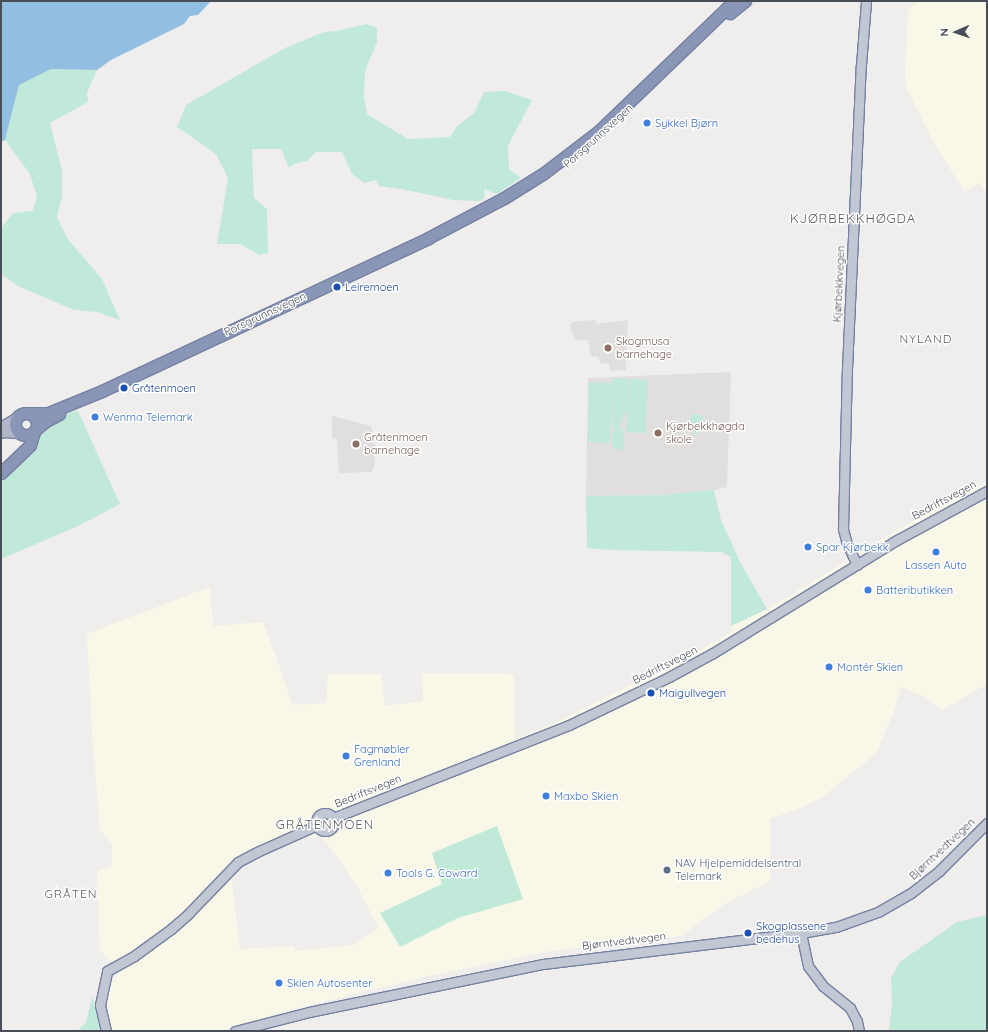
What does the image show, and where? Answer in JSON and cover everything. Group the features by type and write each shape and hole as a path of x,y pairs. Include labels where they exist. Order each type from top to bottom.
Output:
{"highway":[{"name":"Porsgrunnsvegen","path":"16,419 23,412 48,413 102,391 428,238 532,181 579,148 624,109 734,1"},
{"name":"Porsgrunnsvegen","path":"428,238 462,226 505,205 564,166 594,142 687,52 745,1"},
{"name":"Porsgrunnsvegen","path":"20,433 28,435 46,421 94,397 102,391"},
{"path":"1,473 16,456 30,445 37,420 30,413"},
{"path":"16,419 15,426 20,433 21,440 16,456"}],"main road":[{"name":"Porsgrunnsvegen","path":"1,428 16,419"},
{"name":"Porsgrunnsvegen","path":"1,434 5,432 20,433"}],"street":[{"name":"Kjørbekkvegen","path":"857,565 847,544 843,529 847,369 861,65 866,1"},
{"name":"Bedriftsvegen","path":"106,1031 100,1004 107,971 134,956 171,929 188,914 238,862 318,825 321,830 329,830 333,826 333,818 569,725 600,711 713,654 939,515 987,491"},
{"name":"Bjørntvedtvegen","path":"235,1031 309,1012 543,964 801,933 831,928 856,920 901,900 939,871 987,823"},
{"path":"801,933 808,966 823,986 850,1008 857,1021 859,1031"}],"shaded area":[{"path":"917,1 987,1 987,192 979,183 965,192 935,145 907,89 905,77 908,11"},
{"name":"Skogmusa barnehage","path":"595,320 596,324 628,320 626,370 610,371 609,363 600,364 599,357 591,356 588,340 576,340 569,325 572,322"},
{"name":"Kjørbekkhøgda skole","path":"731,372 727,487 714,490 661,495 586,496 588,378"},
{"name":"Gråtenmoen barnehage","path":"332,416 371,426 376,448 375,462 372,472 339,473 337,440 332,437"},
{"path":"987,482 987,684 942,710 927,698 901,687 893,713 876,753 824,796 803,807 770,819 770,881 724,904 681,936 549,951 419,978 290,1010 219,1031 108,1031 104,995 120,971 100,950 97,871 112,866 112,844 100,829 92,733 87,634 210,587 213,626 263,622 293,705 326,703 328,674 381,674 385,706 423,701 422,673 514,674 515,739 557,722 699,651 732,632 731,626 768,609 889,535 963,493","holes":["309,837 321,837 333,851 358,888 378,927 375,931 353,945 295,951 294,946 240,949 231,874 241,864 281,846"]}],"green space":[{"path":"367,24 377,28 377,42 365,71 364,96 367,114 408,139 450,137 458,125 474,113 484,92 505,91 532,100 508,146 509,169 521,178 497,194 484,189 485,197 480,201 453,200 379,186 376,180 364,183 352,174 342,152 316,152 307,161 294,164 289,168 281,149 252,149 254,198 267,209 268,253 259,255 240,244 217,244 228,178 216,154 177,127 186,105 285,48 324,32 336,31"},
{"path":"51,69 97,70 87,93 88,102 50,123 62,171 62,196 57,217 67,238 102,279 120,320 97,312 74,310 18,286 1,274 1,228 13,213 33,211 37,197 30,174 5,140 19,85"},
{"path":"613,379 627,379 628,381 627,412 619,425 624,433 624,446 622,450 613,448 612,442 612,434 615,430 612,426 612,388 610,443 588,442 589,382 612,383"},
{"path":"629,379 648,380 645,433 626,432"},
{"path":"78,411 120,504 78,526 1,559 1,482 45,425 67,413"},
{"path":"693,413 704,417 698,434 687,430"},
{"path":"714,490 721,520 740,562 767,609 731,626 731,557 721,552 609,550 587,548 586,496 661,495"},
{"path":"497,826 523,899 458,918 400,947 380,913 442,884 432,853"},
{"path":"987,915 987,1031 889,1031 892,1004 891,978 900,962 957,922"},
{"path":"92,996 101,1031 77,1031 86,1023"}],"water":[{"path":"1,1 211,1 198,15 190,16 184,24 111,60 97,70 51,69 19,85 5,140 1,142"}],"place":[{"name":"Sykkel Bjørn","path":"647,123"},
{"name":"Leiremoen","path":"337,287"},
{"name":"Skogmusa barnehage","path":"608,348"},
{"name":"Gråtenmoen","path":"124,388"},
{"name":"Wenma Telemark","path":"95,417"},
{"name":"Kjørbekkhøgda skole","path":"658,433"},
{"name":"Gråtenmoen barnehage","path":"356,444"},
{"name":"Spar Kjørbekk","path":"808,547"},
{"name":"Lassen Auto","path":"936,552"},
{"name":"Batteributikken","path":"868,590"},
{"name":"Montér Skien","path":"829,667"},
{"name":"Maigullvegen","path":"651,693"},
{"name":"Fagmøbler Grenland","path":"346,756"},
{"name":"Maxbo Skien","path":"546,796"},
{"name":"NAV Hjelpemiddelsentral Telemark","path":"667,870"},
{"name":"Tools G. Coward","path":"388,873"},
{"name":"Skogplassene bedehus","path":"748,933"},
{"name":"Skien Autosenter","path":"279,983"}],"district":[{"name":"KJØRBEKKHØGDA","path":"853,218"},
{"name":"NYLAND","path":"926,339"},
{"name":"GRÅTENMOEN","path":"325,824"},
{"name":"GRÅTEN","path":"71,894"}]}
